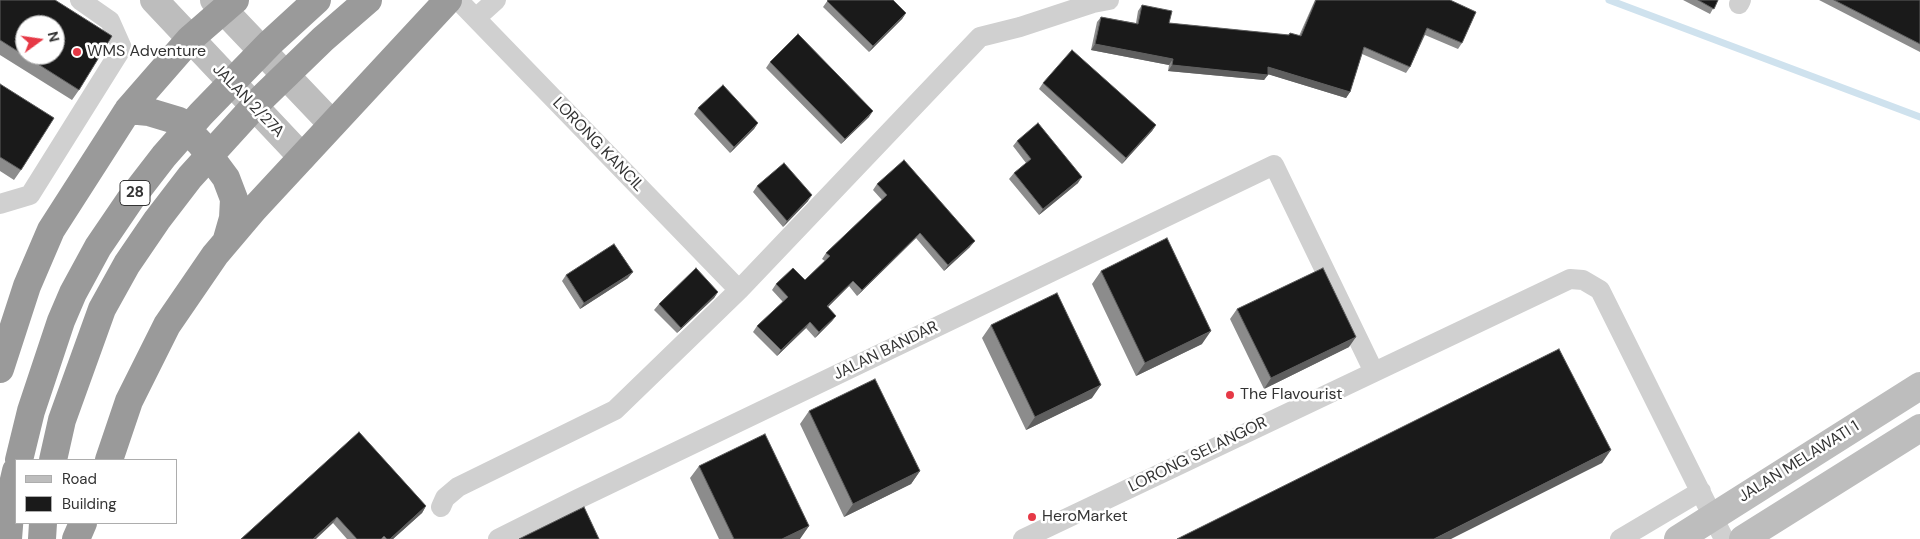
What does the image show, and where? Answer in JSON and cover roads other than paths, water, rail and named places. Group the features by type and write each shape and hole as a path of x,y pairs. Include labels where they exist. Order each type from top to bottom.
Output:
{"highway":[{"name":"28","path":"53,459 62,420 102,309 127,264 157,220 190,177 261,99 368,0"},
{"path":"109,459 129,401 167,325 215,255 254,209 448,0"},
{"path":"0,369 27,286 50,230 128,110 224,3"},
{"name":"28","path":"19,459 31,411 61,321 73,292 98,247 130,200 164,156 237,76 308,7"},
{"path":"128,110 149,112 179,121 200,143 226,178 234,199 233,218 225,244"},
{"path":"8,539 12,488 15,475"},
{"path":"42,539 43,524"},
{"path":"76,539 83,524"}],"street":[{"path":"0,204 30,195 122,48 110,21 80,0"},
{"name":"JALAN 2/27A","path":"154,0 302,157"},
{"name":"LORONG KANCIL","path":"458,0 739,290"},
{"path":"476,18 496,0"},
{"path":"441,507 445,498 458,487 615,410 739,290 980,36 1020,27 1093,3 1108,0"},
{"path":"224,3 332,124"},
{"name":"JALAN BANDAR","path":"498,539 1274,165 1374,372"},
{"name":"LORONG SELANGOR","path":"1023,539 1570,278 1583,280 1600,290 1719,528"},
{"name":"JALAN MELAWATI 1","path":"1678,539 1719,528 1920,386"},
{"path":"1743,539 1920,428"},
{"path":"1620,539 1701,491"}],"waterway":[{"path":"1609,0 1920,117"}],"place":[{"name":"WMS Adventure","path":"77,52"},
{"name":"The Flavourist","path":"1230,395"},
{"name":"HeroMarket","path":"1032,517"}]}
